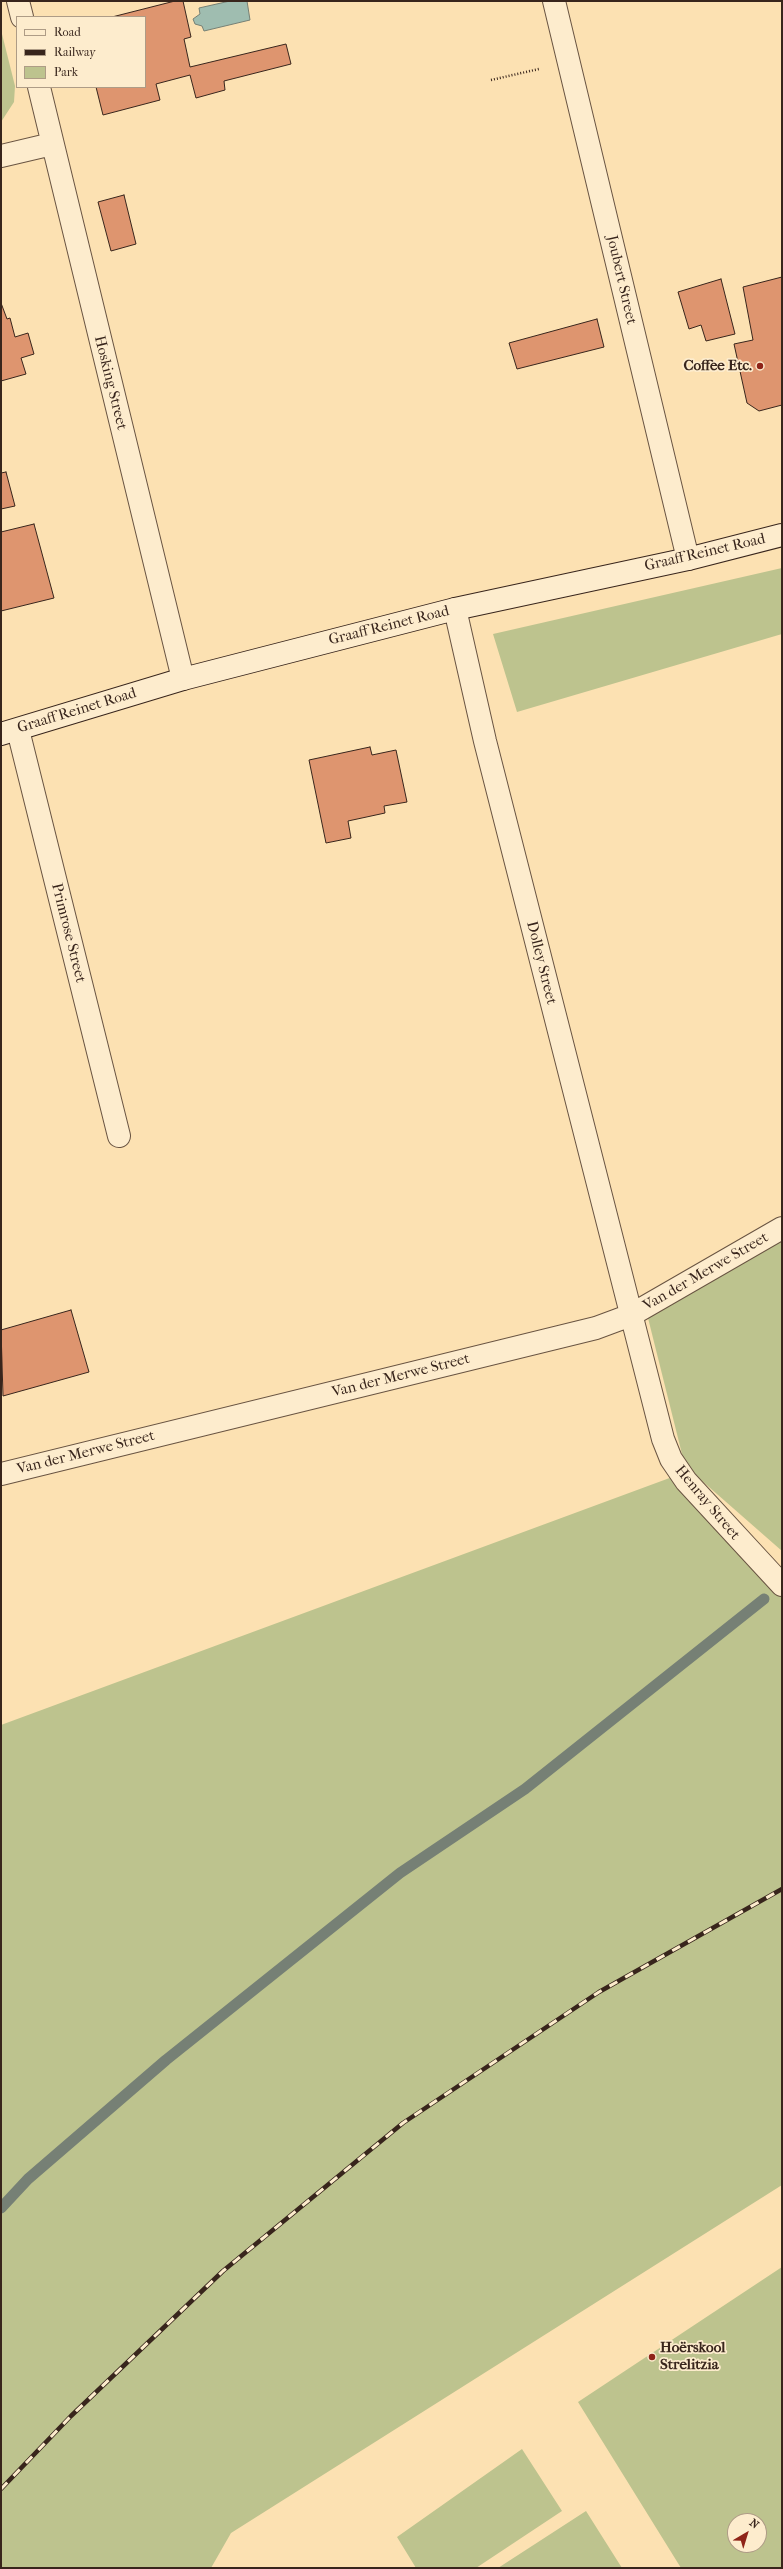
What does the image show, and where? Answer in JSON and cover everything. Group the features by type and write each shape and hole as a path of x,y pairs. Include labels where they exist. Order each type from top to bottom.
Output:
{"street":[{"path":"18,1 22,16"},
{"name":"Joubert Street","path":"554,1 688,559"},
{"name":"Hosking Street","path":"39,88 183,679"},
{"path":"1,156 52,144"},
{"name":"Graaff Reinet Road","path":"9,732 183,679 455,610 688,559 782,535"},
{"name":"Dolley Street","path":"455,610 484,741 631,1315"},
{"name":"Primrose Street","path":"9,732 119,1136"},
{"name":"Van der Merwe Street","path":"1,1474 596,1328 631,1315 782,1228"},
{"name":"Henray Street","path":"631,1315 663,1439 671,1459 686,1481 782,1586"}],"path":[{"path":"491,80 545,67"}],"green space":[{"path":"1,30 15,86 14,102 1,122"},
{"path":"782,568 782,634 517,712 493,634"},
{"path":"782,1231 782,1551 685,1466 648,1318"},
{"path":"675,1476 782,1571 782,2185 231,2533 211,2568 1,2568 1,1725"},
{"path":"782,2267 782,2568 681,2568 578,2402"},
{"path":"522,2449 562,2511 476,2568 416,2568 397,2537"},
{"path":"586,2511 622,2568 498,2568"}],"shaded area":[{"path":"230,1 247,1 250,20 204,31 202,26 195,24 193,19 200,14 199,8"}],"building":[{"path":"175,1 183,1 191,37 184,39 190,67 286,44 291,64 224,81 225,90 196,98 190,75 156,84 160,100 103,115 96,88 146,88 146,16 116,16"},
{"path":"124,195 136,244 111,251 98,202"},
{"name":"Coffee Etc.","path":"782,277 782,405 759,411 747,403 734,344 753,340 743,287"},
{"path":"721,279 735,334 706,341 701,325 689,329 678,292"},
{"path":"1,303 7,319 10,318 15,337 28,333 34,354 21,358 26,374 1,381"},
{"path":"597,319 604,347 517,369 509,343"},
{"path":"6,472 15,506 1,509 1,473"},
{"path":"34,524 54,598 1,611 1,532"},
{"path":"370,747 372,755 396,750 407,802 384,806 385,813 348,821 351,838 326,843 309,760"},
{"path":"71,1310 89,1372 3,1396 1,1330"}],"waterway":[{"path":"1,2208 28,2179 166,2060 400,1873 525,1789 764,1599"}],"railway":[{"path":"1,2489 71,2416 223,2271 403,2123 599,1992 782,1889"}],"place":[{"name":"Coffee Etc.","path":"760,366"},
{"name":"Hoërskool Strelitzia","path":"652,2357"}]}
